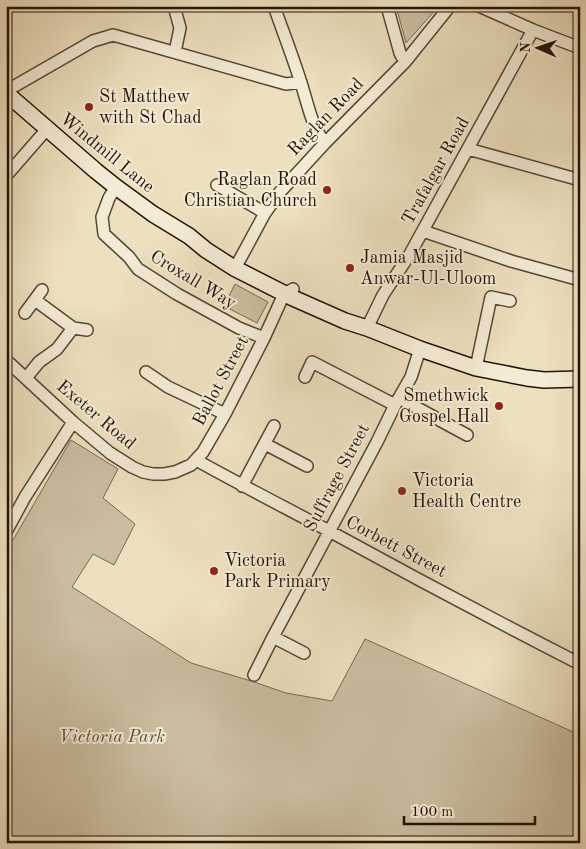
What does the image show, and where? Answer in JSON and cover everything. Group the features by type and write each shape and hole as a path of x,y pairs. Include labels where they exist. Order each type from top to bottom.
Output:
{"main road":[{"name":"Windmill Lane","path":"6,92 116,187 153,214 189,236 203,241 255,279 289,292 344,321 476,368 544,380 580,378"},
{"name":"Windmill Lane","path":"237,264 272,278 289,292"}],"street":[{"path":"174,6 180,28 175,52"},
{"path":"274,6 317,133 325,143"},
{"path":"387,6 400,53 405,62"},
{"name":"Raglan Road","path":"237,264 265,213 288,182 405,62 450,6"},
{"path":"479,6 580,48"},
{"name":"Trafalgar Road","path":"367,328 383,295 409,257 533,30"},
{"path":"6,92 93,42 113,34 286,84 301,82"},
{"path":"6,176 47,129"},
{"path":"468,149 580,180"},
{"path":"217,185 265,213"},
{"name":"Croxall Way","path":"116,187 109,198 102,217 104,234 129,257 138,269 184,299 239,328 264,338"},
{"path":"423,231 511,261 580,280"},
{"name":"Ballot Street","path":"175,472 192,465 203,452 289,292"},
{"path":"25,313 38,295 73,328 87,330"},
{"path":"476,368 491,297 510,301"},
{"path":"26,378 39,362 57,349 73,328"},
{"name":"Suffrage Street","path":"254,675 411,377 420,349"},
{"name":"Exeter Road","path":"6,360 73,422 110,453 143,472 153,474 175,472"},
{"path":"305,377 312,362 467,435"},
{"path":"146,372 168,387 225,414"},
{"path":"6,532 25,497 73,422"},
{"path":"242,486 274,426"},
{"path":"265,444 307,466"},
{"name":"Corbett Street","path":"196,460 580,664"},
{"path":"273,637 304,652"}],"green space":[{"path":"396,6 439,6 406,43"},
{"path":"235,284 268,302 257,323 224,306"},
{"name":"Victoria Park","path":"71,440 118,469 103,498 135,524 114,565 93,554 72,587 191,663 286,693 332,701 365,639 580,735 580,843 6,843 6,552"}],"place":[{"name":"St Matthew with St Chad","path":"89,107"},
{"name":"Raglan Road Christian Church","path":"327,190"},
{"name":"Jamia Masjid Anwar-Ul-Uloom","path":"350,268"},
{"name":"Smethwick Gospel Hall","path":"499,406"},
{"name":"Victoria Health Centre","path":"402,491"},
{"name":"Victoria Park Primary","path":"214,571"}]}
